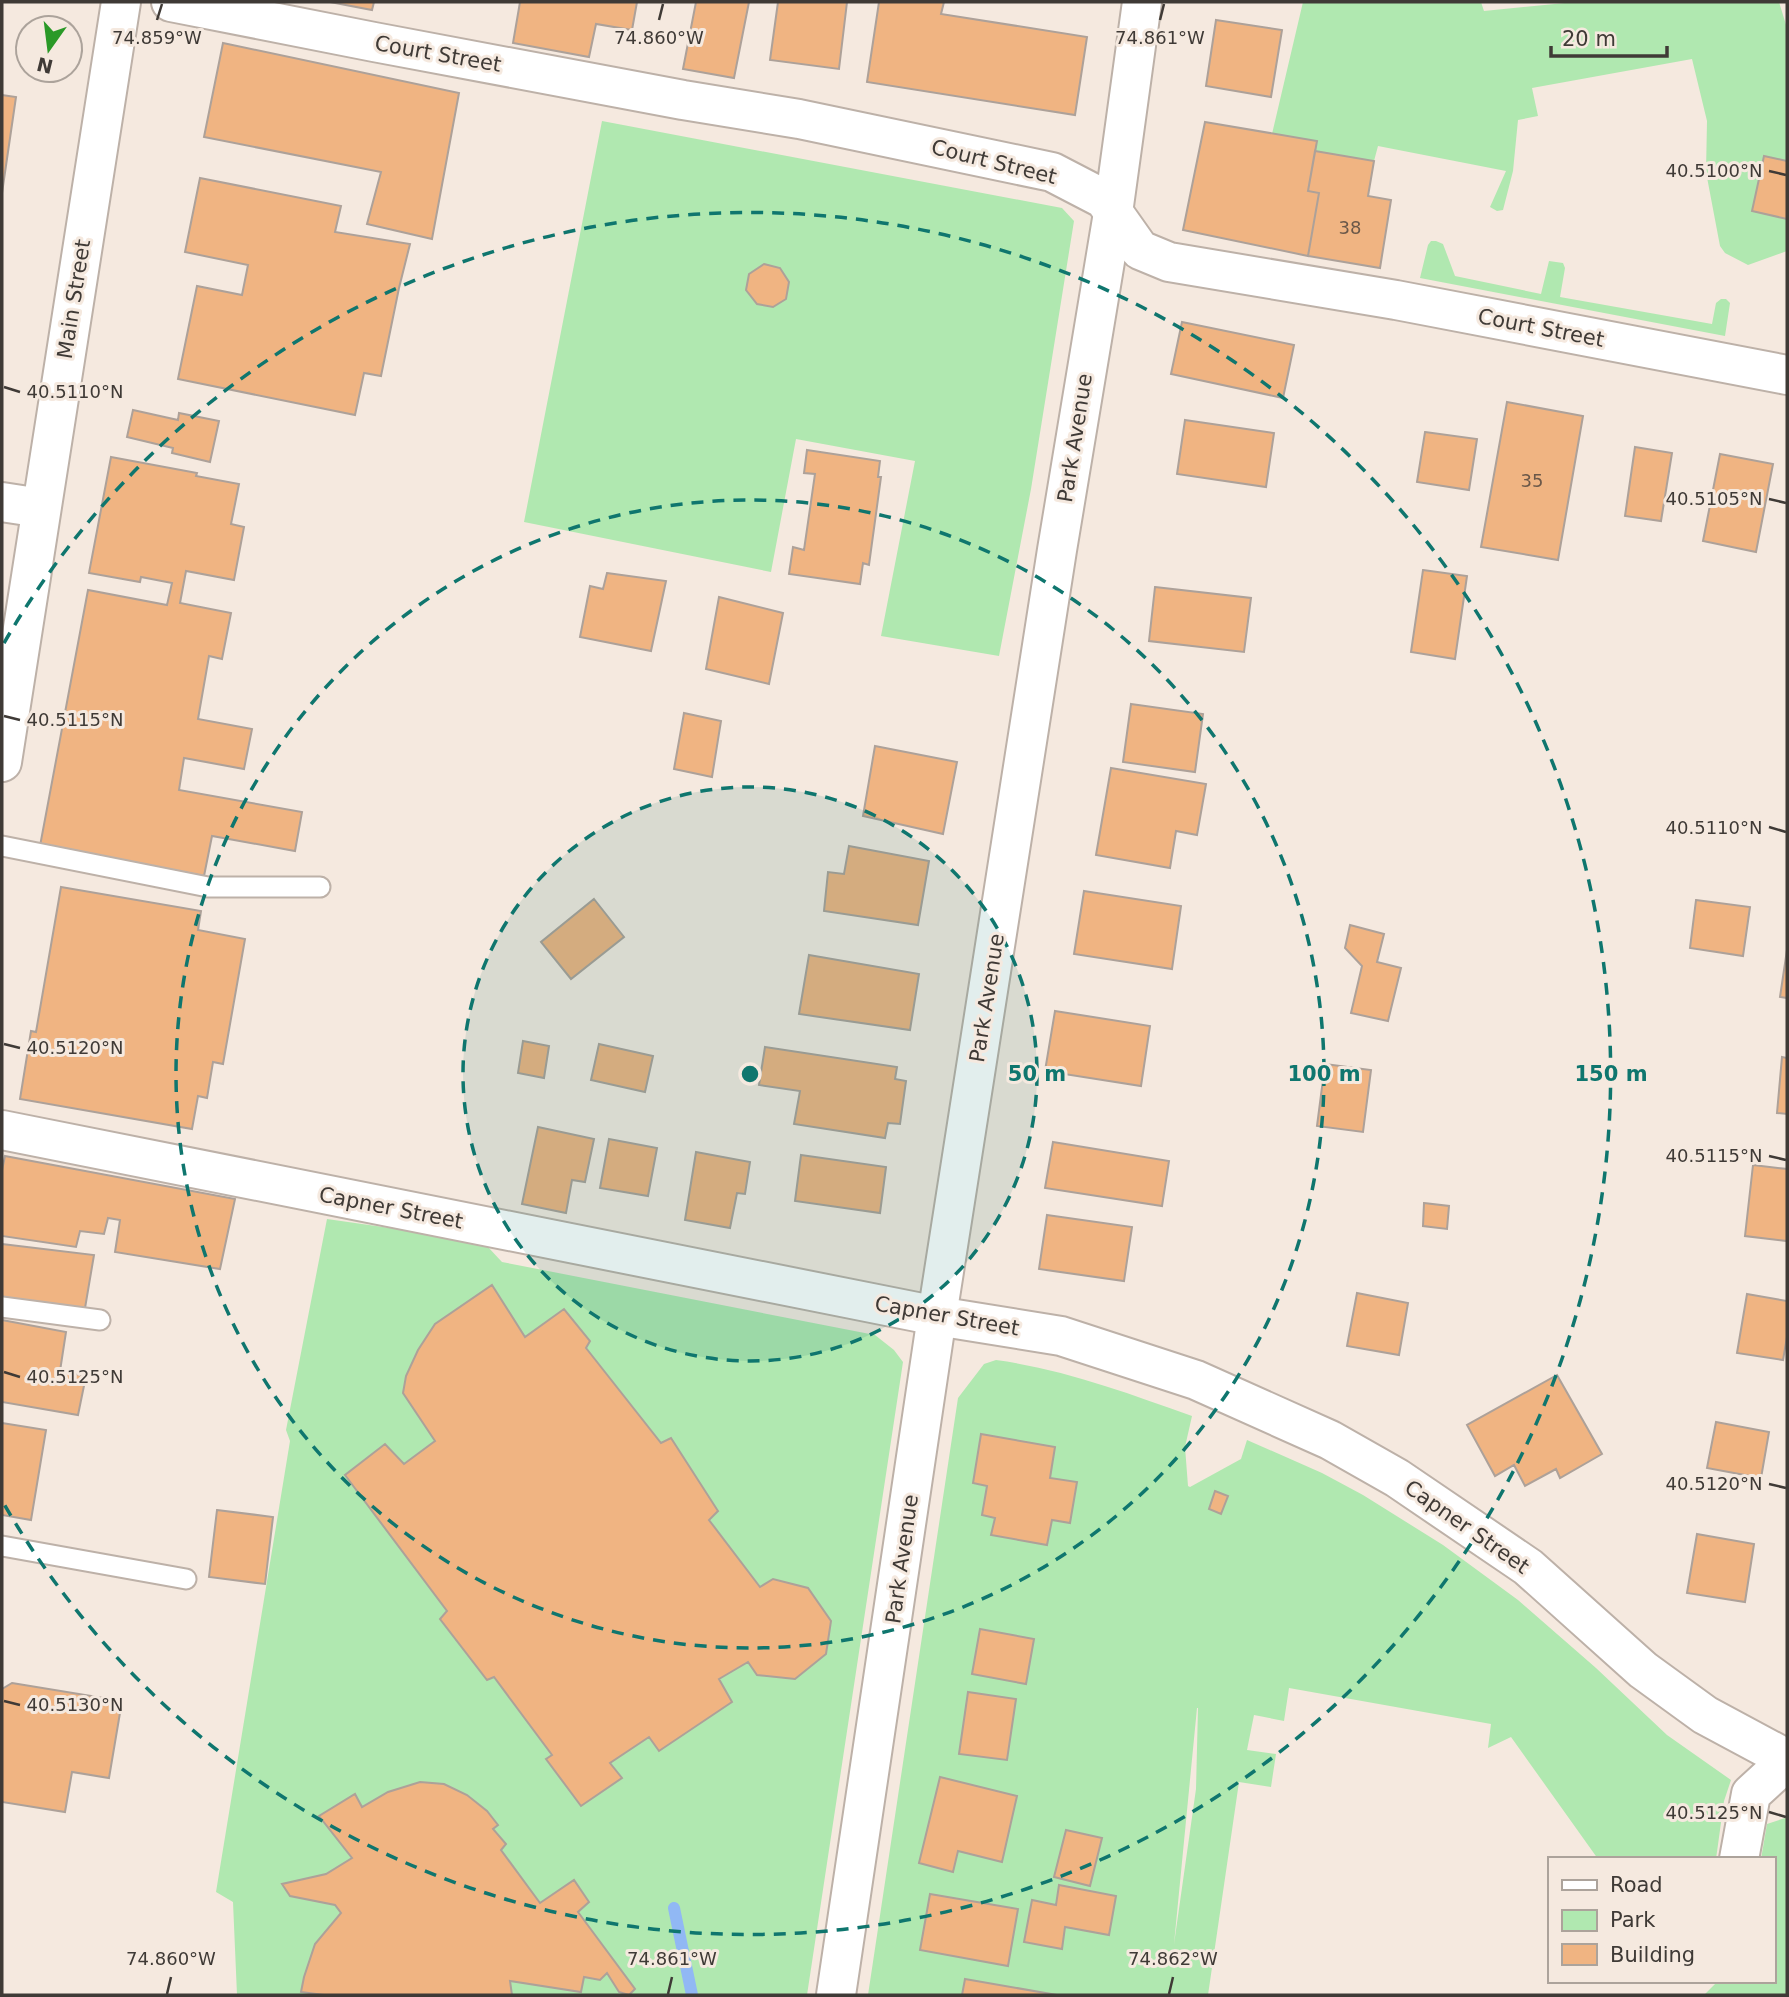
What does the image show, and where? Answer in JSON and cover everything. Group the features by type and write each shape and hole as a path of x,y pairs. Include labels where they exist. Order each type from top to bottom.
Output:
{"street":[{"name":"Main Street","path":"2,762 121,2"},
{"name":"Court Street","path":"171,2 683,100 799,119 1052,172 1104,200 1140,250 1178,264 1395,300 1787,375"},
{"name":"Park Avenue","path":"836,1995 937,1316 1057,550 1113,213 1142,2"},
{"path":"2,502 41,508"},
{"name":"Capner Street","path":"2,1130 937,1316 1061,1336 1196,1380 1330,1440 1397,1478 1528,1567 1643,1670 1705,1715 1787,1760"},
{"path":"1739,1857 1751,1794 1787,1760"}],"lane":[{"path":"2,846 208,887 320,887"},
{"path":"2,1307 100,1320"},
{"path":"2,1546 186,1579"}],"green space":[{"path":"1303,2 1481,2 1484,11 1575,2 1779,2 1787,28 1787,251 1748,265 1725,253 1720,246 1706,172 1707,121 1692,59 1532,88 1538,116 1518,120 1513,171 1503,210 1497,211 1490,207 1506,171 1378,146 1374,161 1315,151 1272,134"},
{"path":"602,121 1062,208 1074,221 1031,489 999,656 881,636 915,461 796,439 771,572 524,522"},
{"path":"1431,241 1443,244 1455,276 1541,294 1549,261 1563,263 1565,268 1560,297 1712,324 1716,303 1726,299 1730,303 1725,336 1420,278"},
{"path":"327,1219 487,1246 502,1262 875,1335 894,1350 903,1362 807,1995 237,1995 233,1902 216,1892 290,1441 286,1430"},
{"path":"996,1360 1046,1369 1192,1416 1185,1447 1190,1487 1241,1459 1247,1440 1322,1473 1363,1495 1443,1545 1518,1600 1667,1735 1731,1780 1724,1801 1716,1857 1597,1857 1511,1737 1488,1748 1491,1724 1289,1688 1284,1721 1254,1715 1247,1750 1276,1754 1271,1787 1239,1782 1208,1995 868,1995 958,1398 984,1364","holes":["1197,1708 1198,1708 1196,1789 1174,1944"]},
{"path":"1787,1818 1787,1995 1704,1995 1716,1983 1775,1983 1775,1857 1761,1857 1767,1824"}],"building":[{"path":"330,2 374,2 372,10"},
{"path":"520,2 637,2 632,30 596,24 589,57 513,43"},
{"path":"696,2 749,2 734,78 683,69"},
{"path":"778,2 847,2 839,69 770,60"},
{"path":"879,2 944,2 941,14 1087,37 1075,115 867,82"},
{"path":"1216,20 1282,30 1271,97 1206,86"},
{"path":"223,43 459,93 432,239 367,224 381,172 204,137"},
{"path":"2,95 16,97 2,193"},
{"path":"1205,122 1317,141 1308,191 1319,193 1308,256 1183,230"},
{"path":"1315,151 1374,161 1368,196 1391,200 1380,268 1308,256 1319,193 1308,191"},
{"path":"1764,156 1787,161 1787,219 1752,211"},
{"path":"200,178 341,206 335,232 410,244 381,376 364,373 355,415 178,379 197,286 242,295 248,265 185,252"},
{"path":"764,264 780,268 789,282 786,299 773,307 757,304 746,290 749,274"},
{"path":"1182,322 1294,345 1283,398 1171,374"},
{"path":"1507,402 1583,416 1558,560 1481,547"},
{"path":"133,410 178,420 179,413 219,421 210,462 172,453 173,448 127,437"},
{"path":"1185,420 1274,433 1266,487 1177,474"},
{"path":"1425,432 1477,439 1469,490 1417,482"},
{"path":"1635,447 1672,453 1661,521 1625,516"},
{"path":"807,450 880,461 878,477 881,477 869,565 863,563 860,584 789,574 793,547 804,550 815,474 804,473"},
{"path":"1720,454 1773,464 1756,552 1703,541"},
{"path":"111,457 239,484 231,524 244,527 234,580 186,571 180,603 231,613 222,659 209,656 198,719 252,729 244,769 184,758 179,790 302,812 295,851 212,836 204,876 40,846 88,590 167,605 172,583 141,577 140,582 89,573"},
{"path":"1423,570 1467,576 1455,659 1411,652"},
{"path":"607,573 666,581 651,651 580,637 590,586 603,589"},
{"path":"1155,587 1251,598 1244,652 1149,641"},
{"path":"719,597 783,613 769,684 706,669"},
{"path":"1131,704 1203,714 1195,772 1123,762"},
{"path":"684,713 721,721 712,777 674,769"},
{"path":"875,746 957,762 943,834 863,816"},
{"path":"1111,768 1206,784 1197,835 1176,831 1170,868 1096,855"},
{"path":"849,846 929,861 918,925 824,911 828,872 844,874"},
{"path":"61,887 201,911 198,930 245,939 223,1064 213,1062 207,1098 198,1096 192,1129 20,1099 31,1031 36,1032"},
{"path":"1084,891 1181,906 1172,969 1074,954"},
{"path":"594,899 624,937 571,979 541,942"},
{"path":"1696,900 1750,907 1743,956 1690,948"},
{"path":"1350,925 1384,934 1377,962 1401,968 1388,1021 1351,1013 1362,966 1345,948"},
{"path":"1787,950 1787,998 1780,997"},
{"path":"809,955 919,974 910,1030 799,1014"},
{"path":"1055,1011 1150,1026 1141,1086 1045,1071"},
{"path":"523,1041 549,1046 544,1078 518,1073"},
{"path":"599,1044 653,1056 645,1092 591,1080"},
{"path":"765,1047 897,1067 895,1079 906,1081 900,1124 888,1123 885,1138 794,1124 800,1091 759,1085"},
{"path":"1782,1057 1787,1058 1787,1114 1777,1113"},
{"path":"1325,1064 1371,1070 1363,1132 1317,1126"},
{"path":"538,1127 594,1139 585,1182 572,1180 566,1213 522,1204"},
{"path":"609,1139 657,1148 648,1196 600,1188"},
{"path":"1053,1142 1169,1161 1162,1206 1045,1188"},
{"path":"696,1152 750,1162 745,1194 737,1193 730,1228 685,1220"},
{"path":"801,1155 886,1167 880,1213 795,1201"},
{"path":"5,1156 235,1199 220,1269 115,1252 120,1220 108,1218 104,1234 80,1231 76,1247 2,1236 2,1170"},
{"path":"1753,1165 1787,1169 1787,1241 1745,1236"},
{"path":"1424,1203 1449,1206 1447,1229 1423,1226"},
{"path":"1047,1215 1132,1227 1124,1281 1039,1269"},
{"path":"2,1244 94,1255 84,1314 2,1300"},
{"path":"492,1285 525,1337 564,1309 590,1341 586,1348 661,1443 671,1438 718,1511 709,1520 760,1587 773,1579 808,1588 831,1621 826,1654 795,1679 757,1675 748,1662 719,1679 732,1702 659,1751 649,1737 610,1763 622,1778 581,1806 546,1759 552,1755 494,1677 487,1680 440,1619 447,1611 345,1475 385,1444 404,1464 435,1441 403,1393 406,1376 418,1350 435,1324"},
{"path":"1357,1293 1408,1303 1399,1355 1347,1346"},
{"path":"1747,1294 1787,1301 1787,1337 1783,1360 1737,1353"},
{"path":"2,1320 66,1332 60,1371 86,1376 78,1415 2,1402"},
{"path":"1557,1375 1602,1454 1560,1478 1556,1469 1525,1486 1514,1465 1495,1476 1467,1425"},
{"path":"1716,1422 1769,1432 1761,1478 1707,1468"},
{"path":"2,1423 46,1430 31,1520 2,1515"},
{"path":"981,1434 1055,1447 1050,1478 1077,1482 1070,1523 1052,1520 1047,1545 991,1535 995,1518 982,1515 987,1486 973,1483"},
{"path":"1215,1491 1228,1496 1221,1514 1209,1509"},
{"path":"217,1510 273,1517 265,1584 209,1577"},
{"path":"1697,1534 1754,1544 1745,1602 1687,1593"},
{"path":"980,1629 1034,1639 1026,1684 972,1674"},
{"path":"12,1683 122,1701 109,1778 72,1772 65,1812 2,1802 2,1689"},
{"path":"968,1692 1016,1699 1007,1760 959,1754"},
{"path":"940,1777 1017,1796 1002,1862 958,1851 953,1872 919,1863"},
{"path":"420,1782 444,1784 467,1795 487,1811 498,1825 493,1829 506,1844 501,1850 540,1903 574,1880 589,1902 578,1912 635,1989 629,1995 619,1992 607,1973 600,1980 584,1977 581,1992 510,1981 512,1995 324,1995 301,1992 315,1944 341,1913 335,1905 290,1896 282,1884 326,1874 352,1858 319,1816 355,1794 362,1807 388,1792"},
{"path":"1066,1830 1102,1838 1090,1886 1054,1877"},
{"path":"1059,1885 1116,1896 1109,1935 1065,1927 1062,1949 1024,1942 1032,1900 1056,1905"},
{"path":"930,1894 1018,1909 1008,1966 920,1950"},
{"path":"965,1979 1057,1995 962,1995"}],"waterway":[{"path":"674,1908 692,1995"}]}
